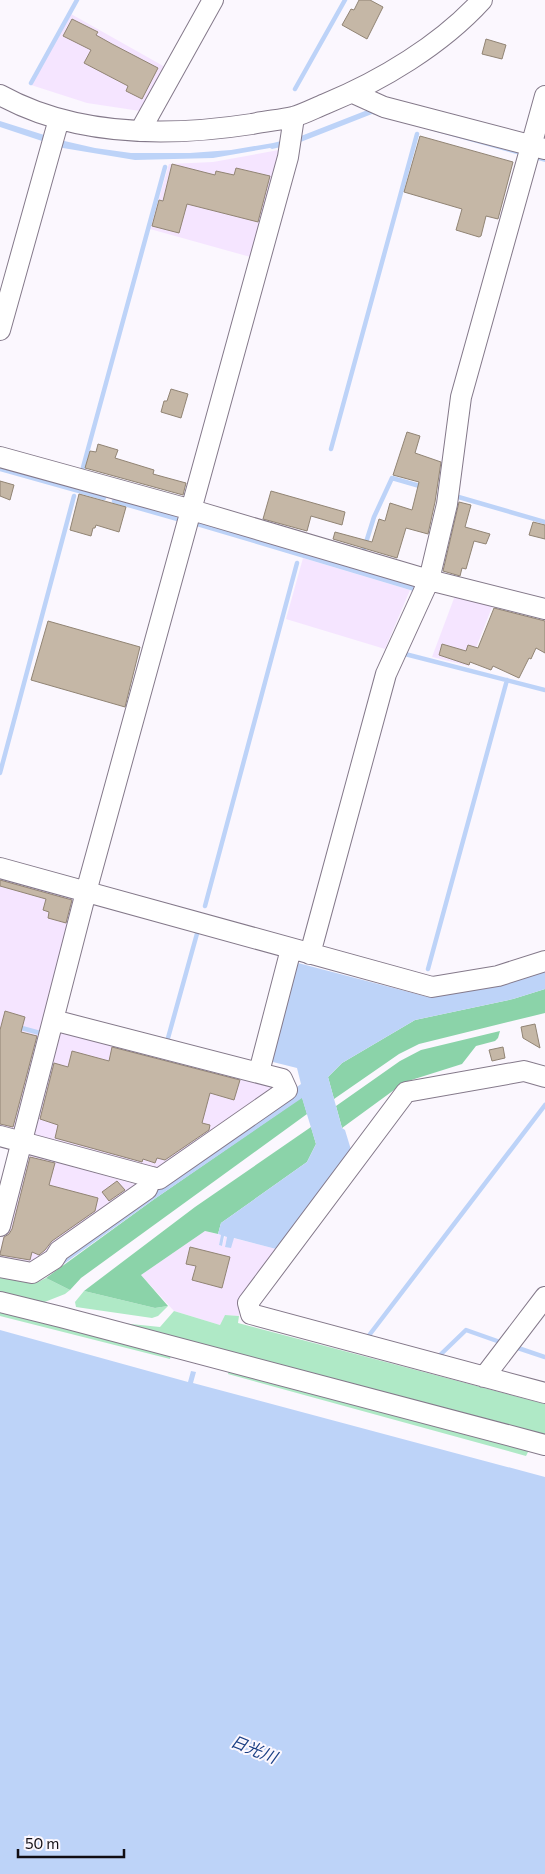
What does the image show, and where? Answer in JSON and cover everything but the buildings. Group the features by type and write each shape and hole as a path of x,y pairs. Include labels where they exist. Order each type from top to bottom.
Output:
{"street":[{"path":"140,131 213,0"},
{"path":"0,95 12,102 54,135 99,127 140,131 178,132 220,129 292,133 353,93 389,73 438,39 473,10 482,0"},
{"path":"353,93 384,107 533,152"},
{"path":"259,1072 300,951 386,674 429,580 447,504 461,397 533,152 545,96"},
{"path":"0,1226 86,892 192,510 292,133"},
{"path":"0,330 54,135"},
{"path":"0,457 192,510 429,580 545,608"},
{"path":"0,868 432,987 498,976 545,961"},
{"path":"0,1136 159,1179 287,1090 282,1078 53,1020"},
{"path":"545,1077 524,1071 406,1092 248,1303 251,1314 545,1393"},
{"path":"0,1267 32,1273 54,1258 59,1250 148,1189 152,1178"},
{"path":"484,1377 545,1297"},
{"path":"0,1302 545,1445"}],"shaded area":[{"path":"71,14 165,67 140,111 87,103 31,85"},
{"path":"284,149 254,258 150,229 169,164 213,162"},
{"path":"303,558 410,590 385,649 286,619"},
{"path":"456,593 494,602 469,666 432,657"},
{"path":"0,872 78,894 14,1134 0,1130"},
{"path":"58,1025 279,1086 158,1175 27,1138"},
{"path":"24,1153 142,1186 30,1270 0,1263 0,1251"},
{"path":"205,1231 221,1235 219,1245 222,1246 225,1236 227,1237 225,1246 233,1238 280,1250 239,1303 239,1316 225,1315 220,1325 174,1311 141,1275"}],"green space":[{"path":"545,989 545,1013 419,1044 399,1054 334,1099 328,1077 342,1063 415,1020 513,999"},
{"path":"500,1031 495,1041 476,1046 462,1064 405,1082 342,1128 336,1106 400,1061 421,1050"},
{"path":"302,1097 307,1114 81,1278 70,1290 46,1278 153,1200"},
{"path":"311,1127 316,1144 307,1162 221,1223 218,1234 205,1231 141,1275 168,1306 155,1308 84,1291 195,1207"},
{"path":"0,1275 38,1282 46,1278 70,1290 65,1294 37,1305 0,1296"},
{"path":"84,1291 155,1308 168,1306 158,1316 152,1318 76,1307 75,1302"},
{"path":"0,1308 172,1351 170,1359 0,1316"},
{"path":"174,1311 220,1325 225,1315 239,1316 238,1323 545,1404 545,1440 92,1320 160,1327"},
{"path":"230,1367 529,1450 526,1456 228,1374"}],"water":[{"path":"370,109 545,156 545,162 372,114 298,143 213,158 135,160 63,148 0,127 0,121 60,140 95,148 131,153 190,153 231,150 273,143 301,136"},
{"path":"298,963 428,997 504,983 545,970 545,989 513,999 415,1020 342,1063 328,1077 342,1128 345,1130 352,1153 280,1250 234,1238 231,1248 225,1247 227,1237 224,1236 222,1246 219,1245 221,1235 218,1234 221,1223 307,1162 316,1144 302,1098 153,1200 47,1276 45,1273 156,1187 301,1084 297,1068 273,1062 270,1058"},
{"name":"日光川","path":"0,1330 188,1382 191,1371 196,1372 193,1383 545,1477 545,1874 0,1874"}],"waterway":[{"path":"31,83 77,0"},
{"path":"295,89 345,0"},
{"path":"331,449 417,134"},
{"path":"82,471 165,167"},
{"path":"0,469 104,498"},
{"path":"363,552 374,517 392,478 423,487"},
{"path":"0,773 74,496"},
{"path":"455,496 545,522"},
{"path":"114,501 181,520"},
{"path":"194,523 415,589 414,591"},
{"path":"205,906 297,563"},
{"path":"405,654 545,690"},
{"path":"428,969 507,680"},
{"path":"168,1038 198,930"},
{"path":"18,1027 40,1033"},
{"path":"367,1338 545,1105"},
{"path":"439,1356 466,1330 500,1342"},
{"path":"515,1347 545,1357"}]}
